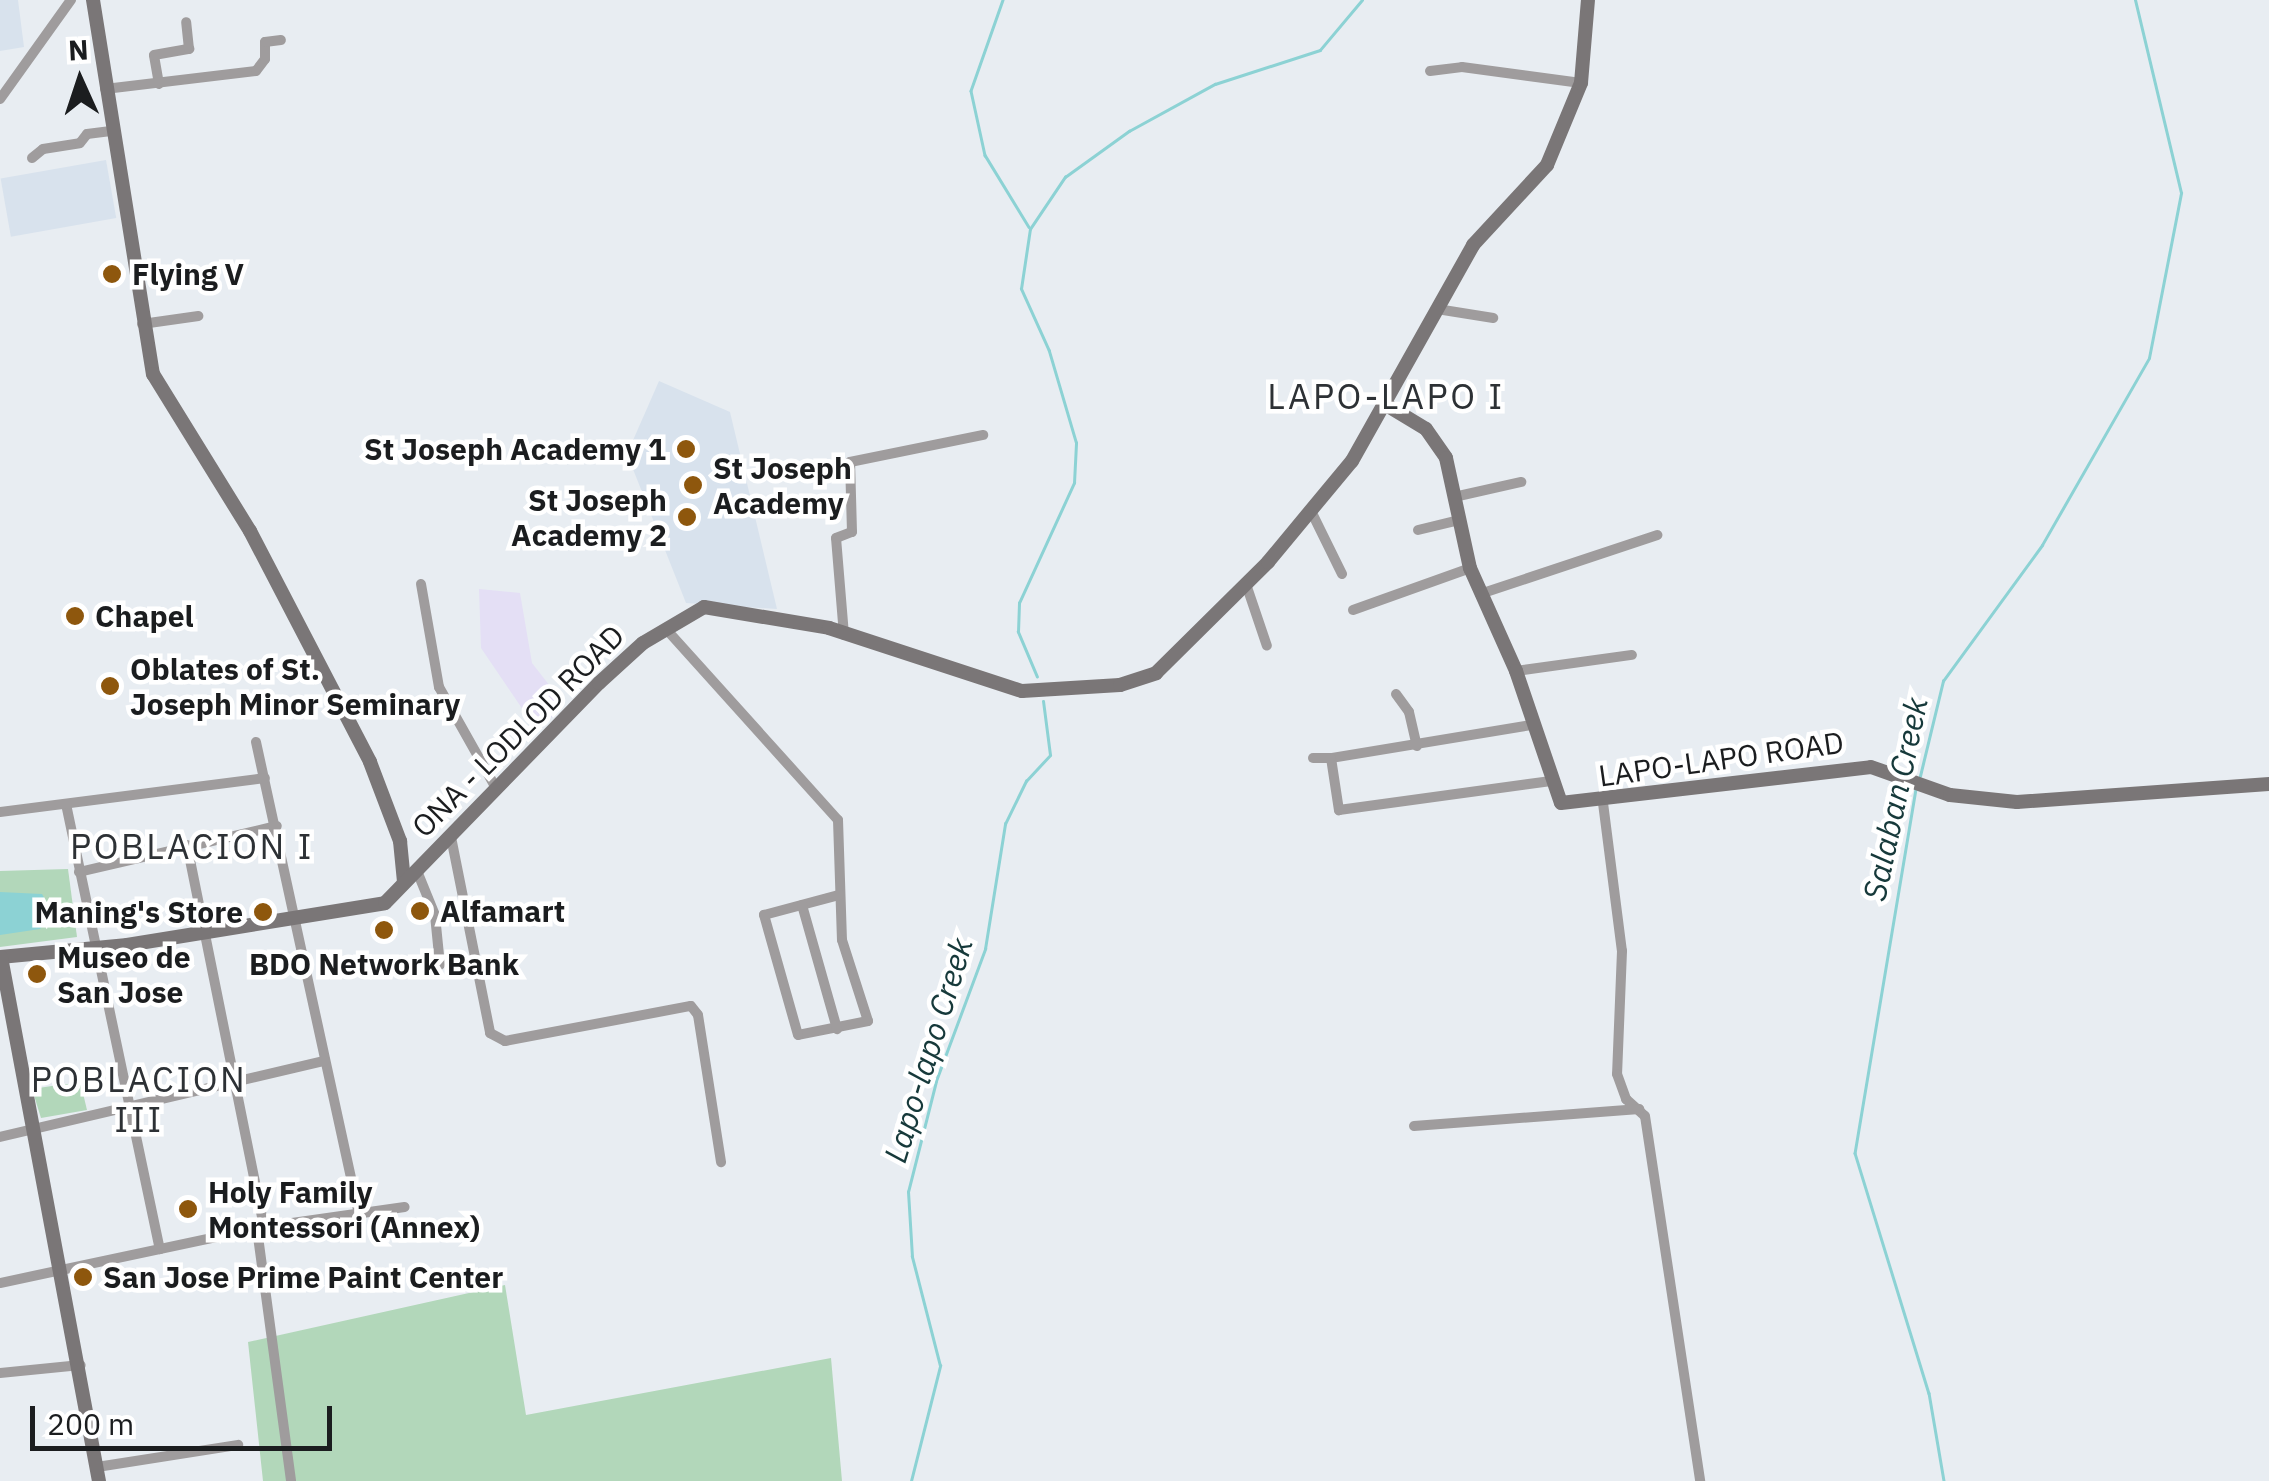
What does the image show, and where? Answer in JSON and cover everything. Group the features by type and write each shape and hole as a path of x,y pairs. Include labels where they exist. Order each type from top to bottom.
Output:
{"main road":[{"path":"92,0 141,324 168,404 250,532 370,762 400,841 404,882"},
{"name":"ONA - LODLOD ROAD","path":"1,957 203,934 385,903 599,683 693,611 715,608 844,635 1022,692 1137,680 1156,672 1312,513 1388,406 1436,309 1492,217 1546,165 1581,83 1588,0"},
{"path":"1388,406 1437,438 1470,568 1516,671 1551,781"},
{"name":"LAPO-LAPO ROAD","path":"1551,781 1561,803 1603,803 1852,768 1893,772 1950,795 2017,802 2269,784"},
{"path":"1,957 88,1400 98,1474"}],"street":[{"path":"0,99 71,0"},
{"path":"159,84 154,55 189,49 186,22"},
{"path":"104,90 256,72 263,66 265,42 281,40"},
{"path":"1430,71 1462,67 1581,83"},
{"path":"32,158 43,149 80,143 86,134 111,132"},
{"path":"1436,309 1493,318"},
{"path":"141,324 198,316"},
{"path":"844,635 836,538 852,532 850,462 983,435"},
{"path":"1454,497 1521,482"},
{"path":"1312,513 1342,574"},
{"path":"1418,530 1459,520"},
{"path":"1480,594 1657,535"},
{"path":"1352,610 1470,568"},
{"path":"421,584 439,687 496,788"},
{"path":"1246,584 1266,646"},
{"path":"666,628 838,820 839,895 848,965 869,1016 866,1024 794,1032 764,918 839,895"},
{"path":"1516,671 1632,656"},
{"path":"1396,694 1409,712 1417,746"},
{"path":"1313,758 1417,746 1531,725"},
{"path":"256,742 358,1211"},
{"path":"1331,758 1344,813 1551,781"},
{"path":"0,812 265,778"},
{"path":"1603,803 1622,951 1616,1074 1626,1099 1640,1109 1660,1202 1700,1481"},
{"path":"66,804 160,1249"},
{"path":"79,872 277,825"},
{"path":"452,837 493,1037 505,1041 691,1006 698,1014 722,1162"},
{"path":"187,845 260,1228 291,1481"},
{"path":"417,871 435,916 440,965"},
{"path":"802,904 837,1029"},
{"path":"0,1137 324,1060"},
{"path":"1414,1126 1640,1109"},
{"path":"0,1283 260,1228 405,1207"},
{"path":"0,1373 81,1365"},
{"path":"98,1474 238,1445"}],"shaded area":[{"path":"0,0 18,0 24,47 0,51"},
{"path":"106,160 116,218 11,237 1,179"},
{"name":"St Joseph Academy","path":"659,381 730,412 777,609 686,603 627,454"},
{"path":"479,589 520,593 532,663 564,704 538,732 481,648"}],"green space":[{"path":"68,869 77,937 0,947 0,871"},
{"path":"81,1085 87,1110 41,1118 32,1089"},
{"path":"505,1285 526,1415 831,1358 842,1481 263,1481 248,1342"}],"water":[{"path":"0,892 42,894 53,913 40,929 0,935"}],"waterway":[{"path":"1003,0 971,91 985,155 1029,227"},
{"name":"Lapo-lapo Creek","path":"1037,677 1018,632 1019,603 1074,483 1076,443 1049,351 1021,289 1030,229 1065,177 1129,131 1215,84 1320,50 1362,0"},
{"name":"Salaban Creek","path":"1920,776 1943,681 2042,545 2149,358 2181,193 2135,0"},
{"name":"Lapo-lapo Creek","path":"911,1481 940,1366 912,1257 908,1192 936,1081 985,949 1005,824 1026,781 1050,755 1043,701"},
{"name":"Salaban Creek","path":"1916,789 1855,1153 1929,1393 1944,1481"}],"place":[{"name":"Flying V","path":"112,274"},
{"name":"St Joseph Academy 1","path":"686,449"},
{"name":"St Joseph Academy","path":"693,485"},
{"name":"St Joseph Academy 2","path":"687,517"},
{"name":"Chapel","path":"75,616"},
{"name":"Oblates of St. Joseph Minor Seminary","path":"110,686"},
{"name":"Alfamart","path":"420,911"},
{"name":"Maning's Store","path":"263,912"},
{"name":"BDO Network Bank","path":"384,930"},
{"name":"Museo de San Jose","path":"37,974"},
{"name":"Holy Family Montessori (Annex)","path":"188,1209"},
{"name":"San Jose Prime Paint Center","path":"83,1277"}],"district":[{"name":"LAPO-LAPO I","path":"1386,396"},
{"name":"POBLACION I","path":"192,846"},
{"name":"POBLACION III","path":"139,1099"}]}
